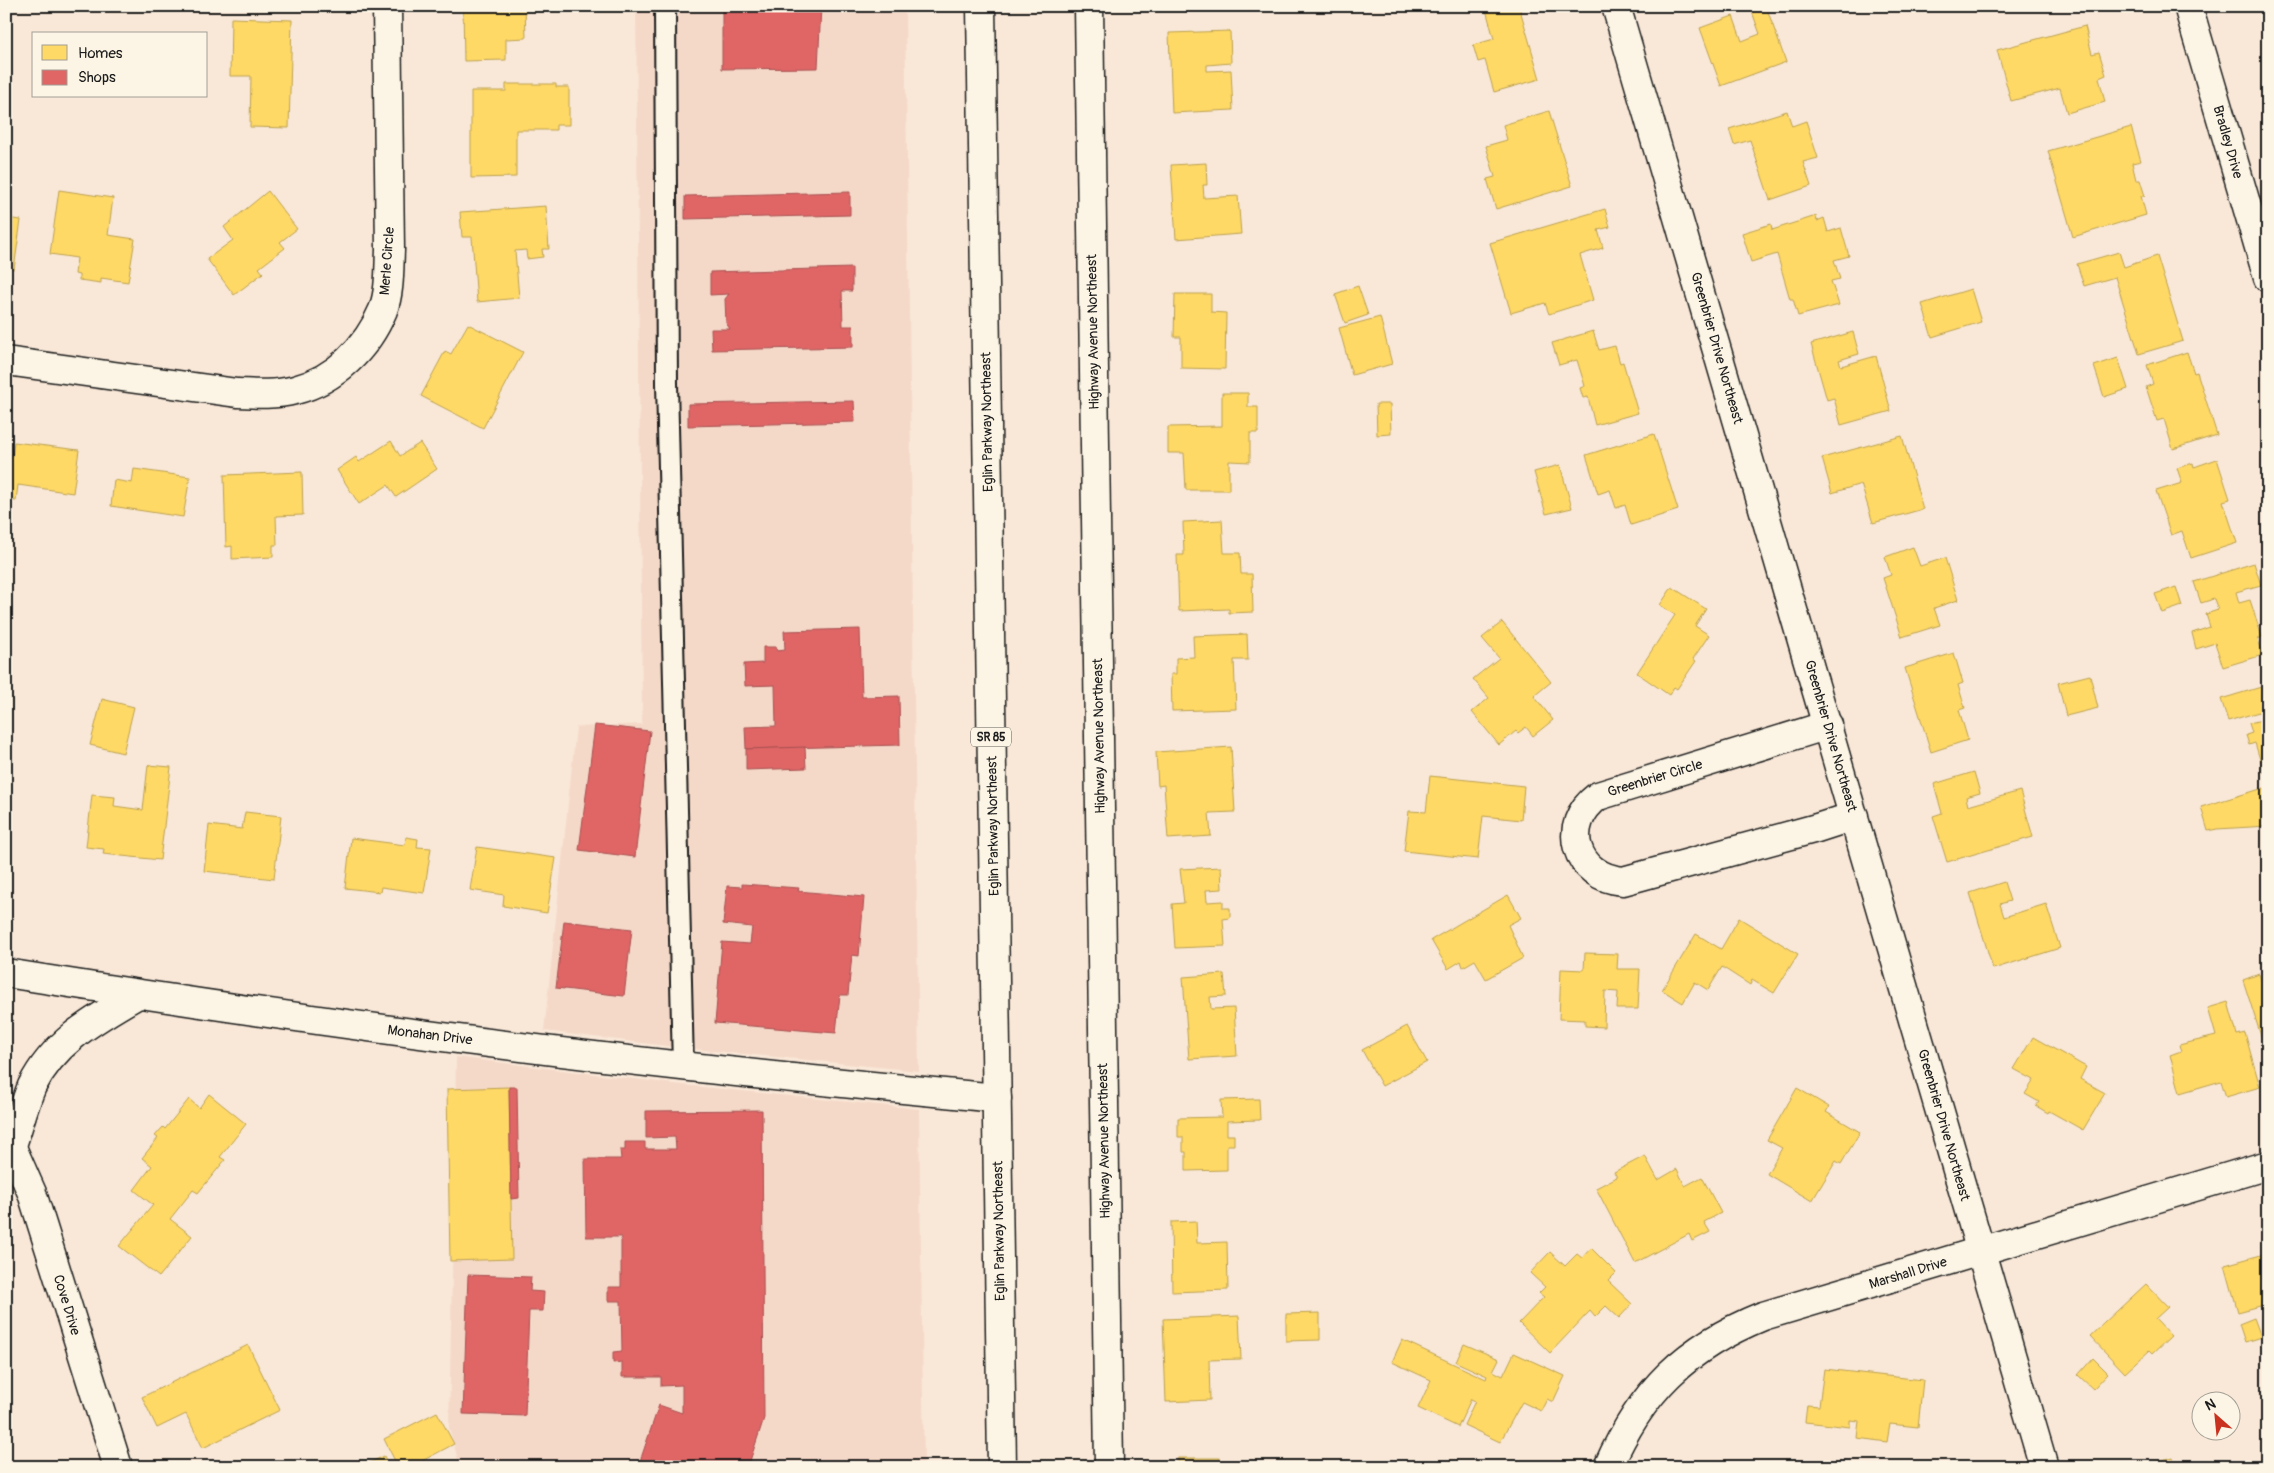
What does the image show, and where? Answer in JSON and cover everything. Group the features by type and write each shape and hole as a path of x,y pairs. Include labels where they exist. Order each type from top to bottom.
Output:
{"main road":[{"name":"Merle Circle","path":"6,361 238,393 260,394 294,391 312,385 341,368 365,343 383,310 388,288 390,250 387,6"},
{"name":"Eglin Parkway Northeast","path":"982,6 1002,1467"},
{"name":"Highway Avenue Northeast","path":"1089,6 1109,1467"},
{"name":"Greenbrier Drive Northeast","path":"1616,6 2044,1467"},
{"name":"Bradley Drive","path":"2188,6 2268,278"},
{"name":"Greenbrier Circle","path":"1828,725 1598,796 1587,804 1576,827 1577,850 1590,870 1610,880 1623,881 1817,828 1854,816"},
{"name":"Monahan Drive","path":"6,973 332,1022 683,1066 997,1098"},
{"name":"Cove Drive","path":"118,1467 32,1193 9,1139 32,1086 53,1054 80,1028 138,994"},
{"name":"Marshall Drive","path":"1608,1467 1621,1436 1633,1417 1666,1376 1702,1347 1734,1328 1763,1316 2268,1165"}],"lane":[{"path":"665,6 667,384 683,1066"}],"shaded area":[{"path":"636,6 905,6 919,1071 683,1048 544,1031 576,727 642,724"},
{"path":"456,1057 683,1085 919,1109 924,1467 460,1467 449,1428"}],"building: Homes":[{"path":"463,6 525,6 526,38 506,39 506,60 464,61"},
{"path":"1485,6 1519,6 1540,79 1494,92 1485,60 1478,62 1473,45 1494,39"},
{"path":"1766,6 1786,62 1721,86 1700,28 1733,16 1742,41 1760,34 1751,9"},
{"path":"231,18 292,20 289,128 250,127 251,76 230,76"},
{"path":"2085,26 2092,54 2099,52 2106,75 2099,78 2105,102 2067,113 2060,88 2011,101 1997,50"},
{"path":"1230,31 1231,63 1207,65 1207,71 1231,70 1233,110 1172,113 1169,33"},
{"path":"506,84 556,84 556,87 569,87 569,125 556,125 556,130 516,130 516,177 471,178 471,91 506,91"},
{"path":"1549,111 1572,186 1496,209 1487,179 1495,177 1486,146 1507,140 1503,125"},
{"path":"1787,111 1792,126 1806,121 1818,158 1803,162 1811,186 1770,200 1750,140 1734,145 1729,129"},
{"path":"2131,127 2141,161 2132,163 2136,180 2140,180 2145,196 2141,196 2146,215 2073,237 2048,151"},
{"path":"1206,163 1207,185 1203,185 1204,198 1238,196 1241,234 1176,239 1171,165"},
{"path":"59,190 113,198 108,235 135,239 128,282 101,278 101,283 79,280 79,275 75,274 77,258 50,254"},
{"path":"268,191 297,229 280,242 285,248 259,268 263,273 234,295 207,259 233,240 224,227"},
{"path":"546,206 549,249 542,249 543,257 527,259 526,250 515,251 519,298 477,302 472,237 462,237 460,212"},
{"path":"1605,209 1610,227 1598,230 1603,248 1580,255 1593,300 1549,314 1545,303 1511,313 1490,243"},
{"path":"1816,216 1817,221 1824,218 1828,232 1841,228 1849,256 1834,260 1840,279 1831,281 1839,305 1798,316 1793,299 1790,299 1777,254 1751,262 1742,233 1771,224 1772,230"},
{"path":"6,218 21,220 14,269 6,268"},
{"path":"2119,252 2124,267 2157,256 2183,341 2139,354 2115,277 2084,286 2077,264"},
{"path":"1358,286 1368,315 1345,323 1335,294"},
{"path":"1971,289 1981,322 1932,337 1922,304"},
{"path":"1175,294 1211,294 1211,312 1226,313 1225,369 1181,368 1181,337 1174,337"},
{"path":"1380,317 1392,364 1352,375 1339,328"},
{"path":"468,324 523,352 483,428 421,396 445,351 451,354"},
{"path":"1593,331 1599,350 1615,346 1620,363 1623,362 1638,413 1595,425 1588,397 1583,398 1580,388 1585,386 1577,360 1559,365 1552,343"},
{"path":"1853,332 1859,354 1839,360 1841,366 1876,356 1891,411 1841,425 1834,398 1827,400 1811,344"},
{"path":"2187,352 2194,373 2197,372 2217,435 2173,449 2164,419 2157,421 2146,387 2153,384 2147,365"},
{"path":"2118,358 2128,389 2104,397 2094,366"},
{"path":"1222,393 1248,393 1248,407 1258,407 1258,433 1250,433 1250,462 1229,461 1229,490 1186,490 1184,453 1168,453 1168,427 1222,426"},
{"path":"1376,404 1390,404 1391,434 1377,435"},
{"path":"1654,434 1678,510 1631,525 1625,505 1616,508 1610,490 1598,494 1586,455"},
{"path":"1902,436 1923,509 1873,523 1861,484 1832,493 1822,458"},
{"path":"391,441 400,456 420,443 437,469 396,497 388,485 359,504 337,470 356,457 359,462"},
{"path":"14,442 79,450 73,493 18,485 16,501 6,500 6,456 12,457"},
{"path":"2217,459 2230,499 2223,501 2237,543 2191,558 2182,531 2171,535 2156,491 2182,483 2177,468 2193,463 2194,467"},
{"path":"1560,465 1572,508 1546,514 1534,472"},
{"path":"134,469 190,477 183,517 111,506 114,480 132,483"},
{"path":"302,472 303,515 276,516 277,545 273,545 273,557 232,559 232,546 226,547 224,475"},
{"path":"1222,520 1224,553 1240,553 1241,574 1252,574 1253,612 1229,613 1229,609 1179,611 1177,555 1184,555 1183,522"},
{"path":"1913,547 1920,566 1945,558 1958,600 1934,608 1940,625 1902,637 1883,578 1891,575 1885,557"},
{"path":"2254,563 2261,585 2236,592 2239,603 2250,600 2262,637 2258,639 2263,655 2223,667 2215,643 2196,649 2192,633 2210,627 2206,614 2218,610 2214,599 2201,603 2194,582"},
{"path":"1672,587 1706,609 1695,626 1709,635 1693,659 1696,661 1677,689 1674,687 1669,695 1637,673 1675,615 1660,605"},
{"path":"2176,587 2182,606 2162,613 2155,594"},
{"path":"1502,622 1551,682 1534,696 1553,720 1533,736 1526,727 1518,733 1516,731 1499,745 1472,712 1489,698 1473,679 1499,658 1482,638"},
{"path":"1247,634 1248,660 1234,660 1236,709 1172,711 1171,674 1176,674 1176,658 1194,657 1193,636"},
{"path":"1954,653 1963,683 1958,685 1965,708 1959,710 1968,740 1931,752 1905,668"},
{"path":"2090,675 2098,708 2066,716 2058,683"},
{"path":"2268,685 2268,772 2264,773 2255,743 2249,745 2246,735 2252,733 2249,723 2262,720 2259,712 2228,721 2221,699"},
{"path":"102,699 134,707 123,753 90,745"},
{"path":"1231,747 1235,812 1209,813 1211,836 1168,839 1164,785 1158,786 1156,752"},
{"path":"148,765 171,767 160,860 103,854 104,849 86,847 92,795 115,797 114,806 143,810"},
{"path":"1974,772 1980,793 1966,797 1968,806 2020,791 2033,837 1947,862 1933,816 1942,813 1934,784"},
{"path":"1430,776 1524,786 1521,820 1483,816 1478,859 1404,851 1409,811 1426,812"},
{"path":"2264,788 2268,798 2268,826 2208,831 2201,807"},
{"path":"245,812 281,816 274,879 204,871 209,825 242,829"},
{"path":"406,837 418,839 417,847 431,848 424,893 381,887 380,892 345,888 351,838 405,845"},
{"path":"477,847 556,858 547,913 503,906 504,895 470,890"},
{"path":"1221,867 1222,889 1206,890 1207,902 1223,901 1223,908 1230,908 1230,918 1223,919 1225,946 1175,948 1172,904 1184,903 1180,869"},
{"path":"2004,882 2010,901 2000,904 2004,917 2046,904 2060,948 1993,969 1970,893"},
{"path":"1508,895 1521,918 1508,925 1523,958 1486,979 1475,960 1463,967 1461,961 1448,969 1431,940"},
{"path":"1739,918 1798,954 1774,993 1752,980 1750,985 1722,967 1708,990 1695,982 1683,1003 1662,990 1696,934 1721,949"},
{"path":"1585,953 1618,954 1617,969 1640,969 1638,1009 1617,1009 1618,992 1605,991 1604,1027 1585,1026 1585,1020 1559,1019 1561,969 1584,970"},
{"path":"1224,974 1226,996 1210,997 1211,1009 1234,1008 1237,1056 1189,1059 1183,977"},
{"path":"2259,974 2263,986 2268,985 2268,1033 2261,1036 2243,980"},
{"path":"2228,1002 2237,1035 2245,1033 2260,1087 2226,1097 2221,1081 2180,1093 2170,1055 2181,1051 2179,1045 2216,1036 2208,1008"},
{"path":"1407,1026 1427,1062 1382,1086 1362,1050"},
{"path":"2033,1037 2086,1067 2080,1079 2105,1093 2083,1130 2036,1106 2039,1102 2025,1094 2034,1080 2014,1069"},
{"path":"509,1087 512,1259 450,1261 447,1089"},
{"path":"1797,1088 1829,1107 1826,1112 1860,1132 1841,1164 1836,1161 1812,1201 1767,1174 1782,1148 1767,1140"},
{"path":"209,1094 246,1124 220,1157 225,1160 198,1193 193,1190 170,1219 192,1236 159,1277 119,1246 153,1205 134,1190 152,1166 142,1158 158,1138 155,1136 163,1127 165,1129 189,1099 199,1108"},
{"path":"1259,1099 1260,1120 1227,1121 1227,1135 1234,1135 1234,1145 1227,1145 1227,1170 1186,1171 1186,1152 1183,1152 1183,1137 1178,1137 1178,1118 1222,1117 1221,1100"},
{"path":"1645,1156 1658,1180 1677,1169 1685,1186 1702,1177 1721,1213 1704,1222 1710,1232 1692,1241 1689,1234 1635,1263 1596,1188 1617,1177 1614,1172"},
{"path":"1196,1221 1197,1243 1227,1242 1228,1290 1172,1292 1171,1222"},
{"path":"1591,1248 1616,1273 1608,1281 1632,1304 1619,1318 1606,1306 1595,1317 1590,1311 1550,1353 1519,1323 1544,1297 1539,1293 1545,1287 1530,1273 1550,1252 1565,1266 1577,1254 1582,1258"},
{"path":"2268,1253 2268,1311 2265,1311 2264,1305 2238,1312 2225,1265"},
{"path":"2146,1284 2168,1307 2155,1319 2171,1336 2152,1354 2149,1351 2125,1373 2090,1336"},
{"path":"1320,1313 1320,1340 1286,1341 1286,1314"},
{"path":"1239,1316 1241,1359 1209,1360 1210,1400 1166,1402 1163,1319"},
{"path":"2254,1318 2261,1337 2245,1342 2239,1324"},
{"path":"1402,1340 1486,1379 1487,1376 1456,1362 1464,1344 1499,1359 1493,1371 1503,1376 1514,1353 1565,1376 1553,1402 1547,1399 1541,1411 1522,1402 1500,1442 1464,1425 1475,1401 1471,1399 1458,1427 1418,1408 1431,1380 1392,1362"},
{"path":"248,1345 280,1410 203,1448 186,1414 157,1428 142,1397"},
{"path":"2093,1358 2108,1373 2093,1389 2078,1375"},
{"path":"1824,1369 1923,1380 1918,1427 1890,1424 1887,1442 1857,1438 1859,1421 1850,1420 1850,1427 1805,1422 1807,1405 1819,1406"},
{"path":"437,1412 454,1444 422,1461 424,1465 420,1467 398,1467 384,1439"},
{"path":"384,1456 389,1467 361,1467"},
{"path":"2173,1457 2176,1467 2138,1467"},
{"path":"1178,1458 1220,1458 1220,1467 1178,1467"}],"building: Shops":[{"path":"722,6 821,6 818,68 722,69"},
{"path":"850,192 850,215 685,219 685,196"},
{"path":"852,268 852,291 842,291 843,326 853,326 853,347 712,350 711,329 730,329 726,323 725,299 729,294 710,295 710,272"},
{"path":"854,401 855,422 688,426 688,404"},
{"path":"860,629 862,697 899,696 900,745 746,749 745,727 776,726 775,685 745,686 744,664 763,663 763,647 776,647 777,651 785,650 784,631"},
{"path":"595,725 650,731 635,857 579,850"},
{"path":"805,747 806,768 746,770 746,749"},
{"path":"742,884 799,888 798,891 864,897 859,956 852,955 848,995 840,995 836,1033 715,1023 722,942 750,944 752,927 723,924 727,886 742,887"},
{"path":"564,921 632,929 624,996 556,988"},
{"path":"509,1087 517,1087 519,1198 511,1199"},
{"path":"762,1110 764,1418 748,1467 638,1467 659,1405 682,1413 682,1385 661,1386 661,1377 622,1377 622,1362 613,1363 613,1352 622,1351 621,1301 608,1301 608,1287 621,1287 621,1237 586,1237 585,1159 621,1159 620,1150 625,1150 625,1142 645,1142 645,1149 676,1149 675,1137 646,1138 646,1111"},
{"path":"468,1275 531,1277 530,1291 544,1292 543,1311 529,1311 525,1416 463,1414"}]}
